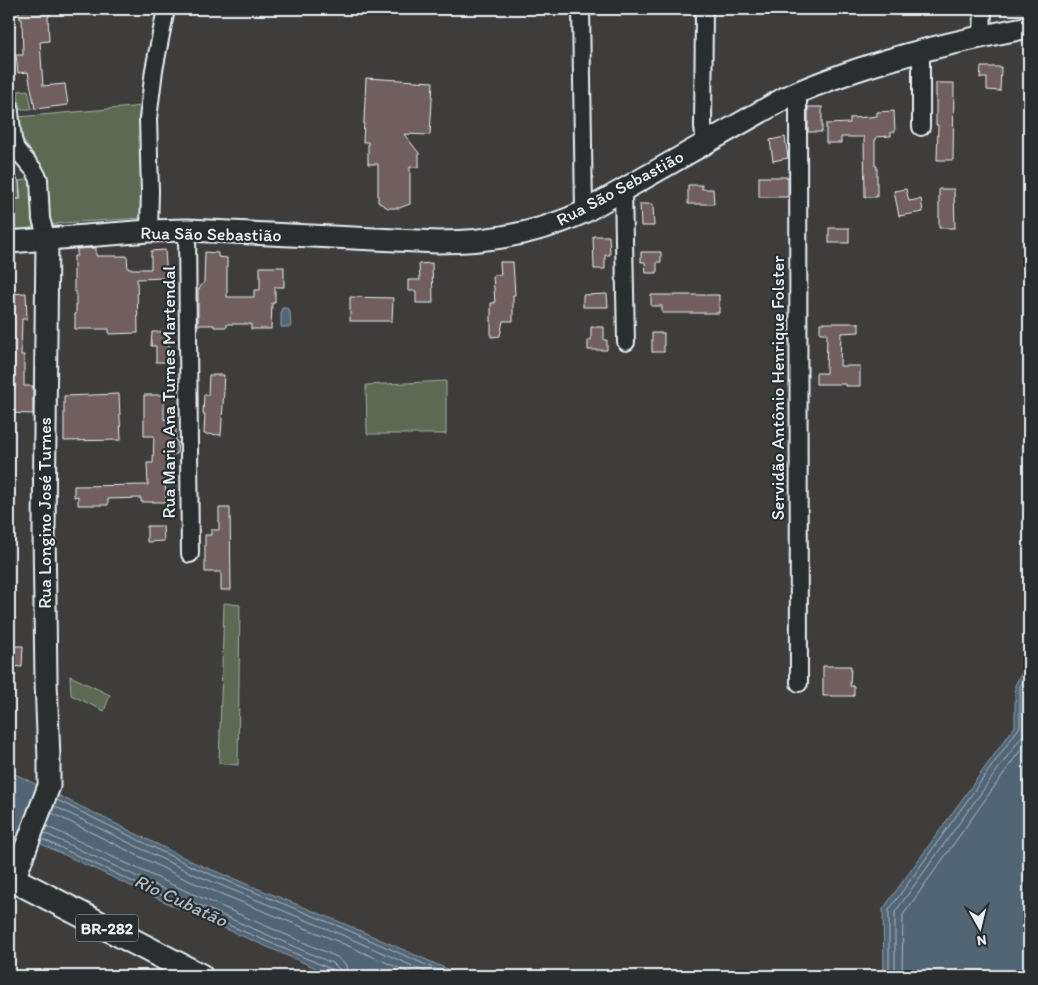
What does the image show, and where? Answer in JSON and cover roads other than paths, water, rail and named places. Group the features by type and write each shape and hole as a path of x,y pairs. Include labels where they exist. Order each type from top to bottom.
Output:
{"highway":[{"name":"BR-282","path":"11,878 200,976"}],"main road":[{"name":"Rua São Sebastião","path":"9,242 149,231 187,230 462,242 490,240 529,232 584,212 798,92 839,76 921,51 1029,27"},
{"name":"Rua Longino José Turnes","path":"11,878 23,855 49,786 44,529 47,239"}],"street":[{"path":"149,231 148,119 154,70 166,9"},
{"path":"581,9 584,212"},
{"path":"704,9 703,127 705,143"},
{"path":"982,36 983,9"},
{"path":"921,51 921,127"},
{"name":"Servidão Antônio Henrique Folster","path":"798,92 799,683"},
{"path":"9,104 16,149 34,170 39,179 41,219 47,239"},
{"path":"623,189 626,342"},
{"name":"Rua Maria Ana Turnes Martendal","path":"187,230 190,554"}],"water":[{"path":"282,308 287,308 290,312 291,327 281,327"},
{"path":"1029,660 1029,976 884,976 883,909 1015,726 1015,685"},
{"name":"Rio Cubatão","path":"9,771 195,863 345,924 463,976 334,976 178,908 9,829"}]}
